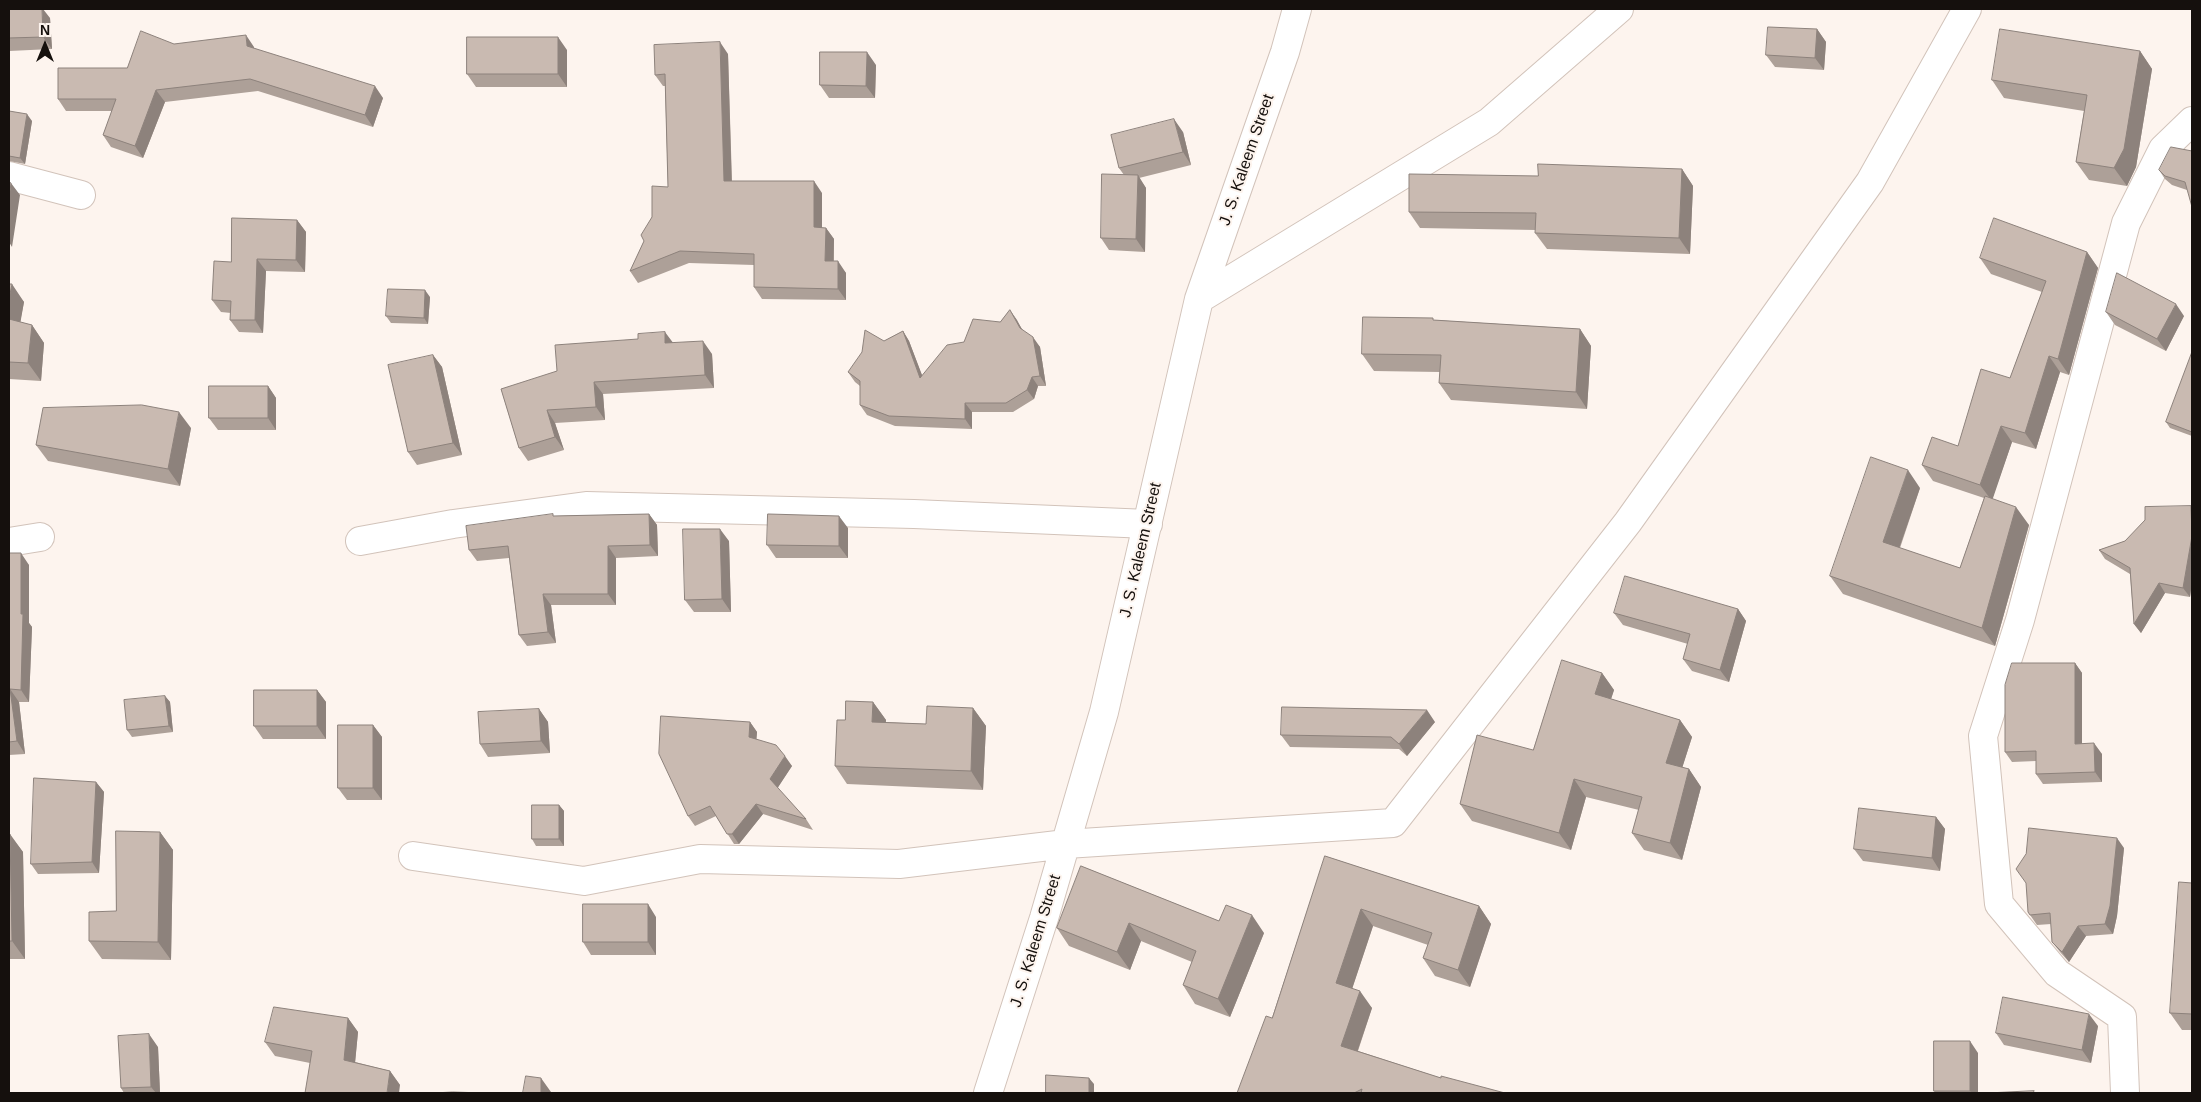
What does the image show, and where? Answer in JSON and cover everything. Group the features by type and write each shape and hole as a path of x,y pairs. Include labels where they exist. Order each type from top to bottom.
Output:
{"street":[{"path":"1199,299 1489,122 1619,9"},
{"path":"413,856 584,881 700,859 899,864 1066,844 1393,823 1628,522 1870,182 1967,9"},
{"name":"J. S. Kaleem Street","path":"988,1093 1066,844 1104,712 1199,299 1285,52 1292,11"},
{"path":"2125,1093 2122,1017 2057,973 1998,904 1983,736 2020,620 2126,222 2163,149 2192,121"},
{"path":"9,176 81,195"},
{"path":"360,541 453,524 586,506 914,514 1148,524"},
{"path":"9,542 40,537"}],"building":[{"path":"9,9 42,9 43,37 9,38"},
{"path":"1768,27 1817,29 1815,58 1766,55"},
{"path":"2000,29 2140,51 2124,149 2114,168 2076,162 2087,95 1992,80"},
{"path":"141,31 174,44 246,35 247,46 375,86 365,115 250,79 156,90 135,146 103,135 116,99 58,99 58,68 127,68"},
{"path":"467,37 558,37 558,74 467,74"},
{"path":"720,42 724,181 814,181 814,227 826,228 825,261 838,261 838,289 754,287 754,254 680,251 630,271 644,241 641,235 652,217 652,186 668,187 665,74 655,75 654,45"},
{"path":"820,52 867,52 866,86 820,85"},
{"path":"9,111 27,114 20,158 9,156"},
{"path":"1174,119 1183,152 1119,168 1111,135"},
{"path":"2171,147 2192,151 2192,207 2185,182 2165,176 2159,170"},
{"path":"1538,164 1682,169 1679,238 1535,233 1536,213 1409,212 1409,174 1538,176"},
{"path":"1102,174 1138,175 1136,239 1101,238"},
{"path":"9,182 11,183 9,199"},
{"path":"232,218 297,220 296,260 257,259 255,320 230,320 231,301 212,300 214,261 231,262"},
{"path":"1994,218 2087,252 2058,359 2049,356 2025,433 2001,426 1980,485 1922,465 1932,437 1958,446 1981,369 2010,378 2046,281 1980,258"},
{"path":"2117,273 2176,304 2157,339 2106,312"},
{"path":"9,284 12,284 9,299"},
{"path":"388,289 425,290 424,318 386,316"},
{"path":"1010,310 1020,328 1033,337 1040,376 1032,377 1027,390 1006,403 965,403 965,419 889,416 860,405 860,381 848,372 862,352 865,330 884,341 903,331 920,378 947,345 964,342 973,319 1000,322"},
{"path":"1363,317 1433,318 1433,320 1580,329 1576,392 1439,383 1441,355 1362,354"},
{"path":"9,319 32,325 28,363 9,362"},
{"path":"665,332 665,343 703,341 705,375 594,382 596,407 547,410 555,437 519,448 501,389 557,371 555,345 638,339 638,334"},
{"path":"2192,352 2192,432 2166,422"},
{"path":"433,355 453,443 408,452 388,365"},
{"path":"209,386 268,386 268,418 209,418"},
{"path":"142,405 179,412 168,469 36,445 43,408"},
{"path":"1871,457 1908,470 1883,542 1960,568 1985,496 2016,507 1982,628 1830,576"},
{"path":"2191,506 2192,536 2183,588 2159,583 2134,624 2130,568 2099,550 2125,541 2145,520 2145,507"},
{"path":"553,514 553,516 649,514 650,545 608,546 608,594 543,594 548,632 519,635 508,546 469,550 466,526"},
{"path":"768,514 839,516 839,546 767,545"},
{"path":"683,529 720,529 722,599 685,600"},
{"path":"9,553 21,553 21,614 23,614 21,690 10,689 17,741 9,742"},
{"path":"1625,576 1738,609 1720,670 1683,659 1690,634 1614,613"},
{"path":"1562,660 1602,673 1595,694 1680,720 1666,763 1689,769 1670,843 1632,833 1642,797 1574,779 1559,833 1460,804 1477,735 1533,750"},
{"path":"2012,663 2075,663 2075,744 2094,743 2095,772 2036,774 2036,751 2005,752 2005,685"},
{"path":"254,690 317,690 317,726 254,726"},
{"path":"165,696 169,726 127,730 124,700"},
{"path":"846,701 873,702 872,722 926,724 927,706 973,708 971,771 835,766 837,720 845,720"},
{"path":"1282,707 1427,710 1399,744 1391,737 1281,735"},
{"path":"539,709 541,741 480,744 478,712"},
{"path":"661,716 750,722 749,737 776,745 785,756 770,779 806,819 756,804 732,834 727,834 710,806 688,816 659,754"},
{"path":"338,725 373,725 373,788 338,788"},
{"path":"34,778 96,782 92,862 31,864"},
{"path":"532,805 559,805 559,839 532,839"},
{"path":"1859,808 1936,817 1932,858 1854,849"},
{"path":"2029,828 2117,838 2110,906 2105,924 2078,926 2062,952 2052,942 2050,913 2030,915 2028,912 2026,883 2016,869 2026,854"},
{"path":"116,831 160,832 158,942 89,941 89,912 116,911"},
{"path":"10,834 12,941 9,941"},
{"path":"1325,856 1479,906 1458,970 1423,958 1432,933 1361,909 1336,983 1360,991 1341,1046 1441,1078 1441,1076 1505,1093 1361,1093 1362,1089 1354,1093 1237,1093 1266,1016 1272,1018"},
{"path":"1081,866 1219,921 1226,905 1252,915 1218,999 1183,985 1196,951 1129,923 1117,952 1057,928"},
{"path":"2179,882 2192,883 2192,1014 2170,1013"},
{"path":"583,904 648,904 648,942 583,942"},
{"path":"2003,997 2089,1014 2082,1050 1996,1033"},
{"path":"274,1007 348,1018 344,1060 390,1071 387,1093 305,1093 312,1051 265,1042"},
{"path":"149,1034 151,1087 121,1088 118,1036"},
{"path":"1934,1041 1970,1041 1970,1091 1934,1091"},
{"path":"1046,1075 1089,1078 1089,1093 1046,1093"},
{"path":"526,1076 541,1078 541,1093 523,1093"},
{"path":"2034,1091 2033,1093 1988,1093"},
{"path":"453,1092 484,1093 434,1093"}]}
